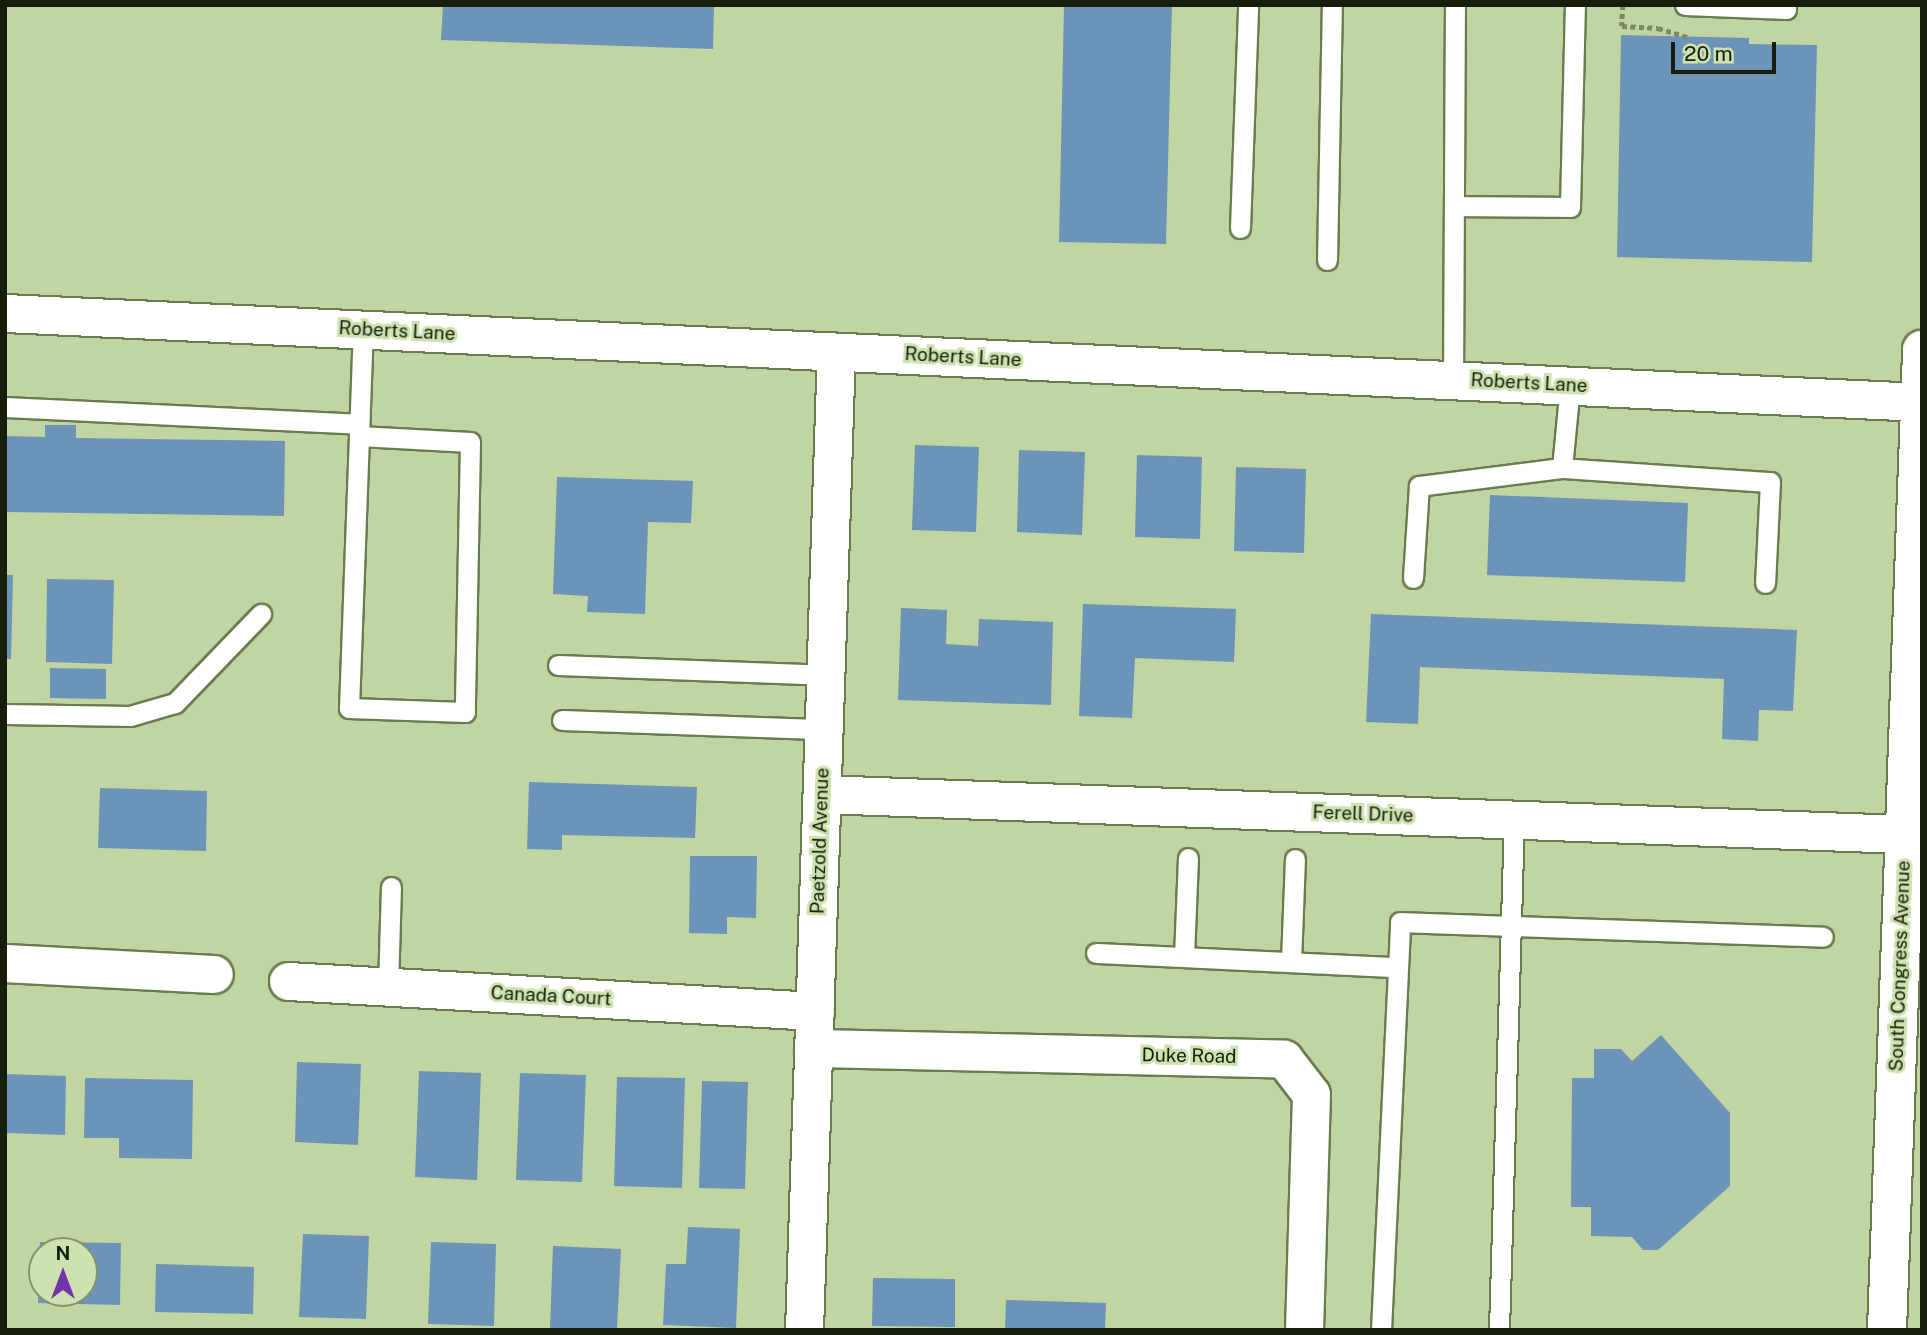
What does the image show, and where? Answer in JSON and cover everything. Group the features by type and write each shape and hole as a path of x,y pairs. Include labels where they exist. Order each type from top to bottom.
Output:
{"main road":[{"name":"South Congress Avenue","path":"1887,1330 1922,351"}],"street":[{"name":"Roberts Lane","path":"5,313 1921,402"},
{"name":"Paetzold Avenue","path":"804,1330 836,352"},
{"name":"Ferell Drive","path":"822,794 1905,834"},
{"path":"5,963 214,974"},
{"name":"Canada Court","path":"288,981 815,1011"},
{"name":"Duke Road","path":"813,1048 1284,1059 1311,1094 1304,1330"}],"lane":[{"path":"1240,228 1248,5"},
{"path":"1327,260 1332,5"},
{"path":"1453,380 1455,5"},
{"path":"1454,206 1570,207 1574,5"},
{"path":"1685,5 1786,9 1786,5"},
{"path":"5,407 359,430 470,442 466,712 349,708 359,430 363,330"},
{"path":"1562,468 1570,385"},
{"path":"1413,578 1419,486 1562,468 1770,482 1765,583"},
{"path":"5,713 130,716 174,703 261,614"},
{"path":"558,665 825,675"},
{"path":"562,720 824,729"},
{"path":"1499,1330 1514,820"},
{"path":"1184,957 1188,858"},
{"path":"1291,962 1295,859"},
{"path":"388,987 391,887"},
{"path":"1381,1330 1400,922 1823,937"},
{"path":"1096,953 1398,967"}],"path":[{"path":"1623,5 1622,26 1658,28 1688,37"}],"building":[{"path":"443,5 714,5 713,49 441,40"},
{"path":"1064,5 1172,5 1166,244 1059,242"},
{"path":"1621,35 1749,38 1749,44 1817,45 1812,262 1617,257"},
{"path":"45,425 76,425 76,438 285,441 284,516 5,512 5,436 45,437"},
{"path":"915,445 979,447 976,532 912,530"},
{"path":"1019,450 1085,452 1082,535 1017,532"},
{"path":"1137,455 1202,457 1200,539 1135,537"},
{"path":"1236,467 1306,469 1304,553 1234,551"},
{"path":"557,477 693,481 691,523 648,522 645,614 587,612 588,596 553,594"},
{"path":"1490,495 1688,503 1685,582 1487,575"},
{"path":"5,575 13,575 11,659 5,659"},
{"path":"47,579 114,580 112,664 46,662"},
{"path":"1083,604 1236,609 1234,662 1135,658 1132,718 1079,716"},
{"path":"901,608 947,610 946,644 978,646 979,619 1053,622 1051,705 898,700"},
{"path":"1371,614 1797,630 1793,711 1759,710 1758,741 1722,739 1724,679 1420,667 1418,724 1366,722"},
{"path":"50,668 106,669 106,699 50,698"},
{"path":"529,782 697,787 695,838 562,835 562,850 527,849"},
{"path":"100,788 207,791 206,851 98,848"},
{"path":"690,856 757,856 756,918 727,917 727,934 689,933"},
{"path":"1661,1035 1730,1113 1730,1186 1658,1250 1643,1250 1632,1237 1591,1236 1591,1207 1571,1207 1572,1078 1594,1078 1594,1049 1621,1049 1632,1061"},
{"path":"297,1062 361,1064 358,1145 295,1142"},
{"path":"419,1071 481,1073 477,1180 415,1177"},
{"path":"520,1073 586,1075 582,1182 516,1180"},
{"path":"5,1074 66,1076 65,1135 5,1133"},
{"path":"617,1077 685,1078 682,1188 614,1186"},
{"path":"85,1078 193,1080 192,1159 119,1158 119,1138 84,1138"},
{"path":"702,1081 748,1082 745,1189 699,1188"},
{"path":"688,1227 740,1229 736,1328 663,1325 666,1264 686,1264"},
{"path":"303,1234 369,1236 366,1319 299,1317"},
{"path":"431,1242 496,1244 494,1326 428,1324"},
{"path":"98,1243 121,1243 120,1305 98,1304"},
{"path":"553,1246 621,1249 617,1330 550,1329"},
{"path":"156,1264 254,1267 253,1314 155,1312"},
{"path":"873,1278 955,1279 955,1327 872,1326"},
{"path":"1006,1300 1106,1303 1105,1330 1005,1330"}]}
